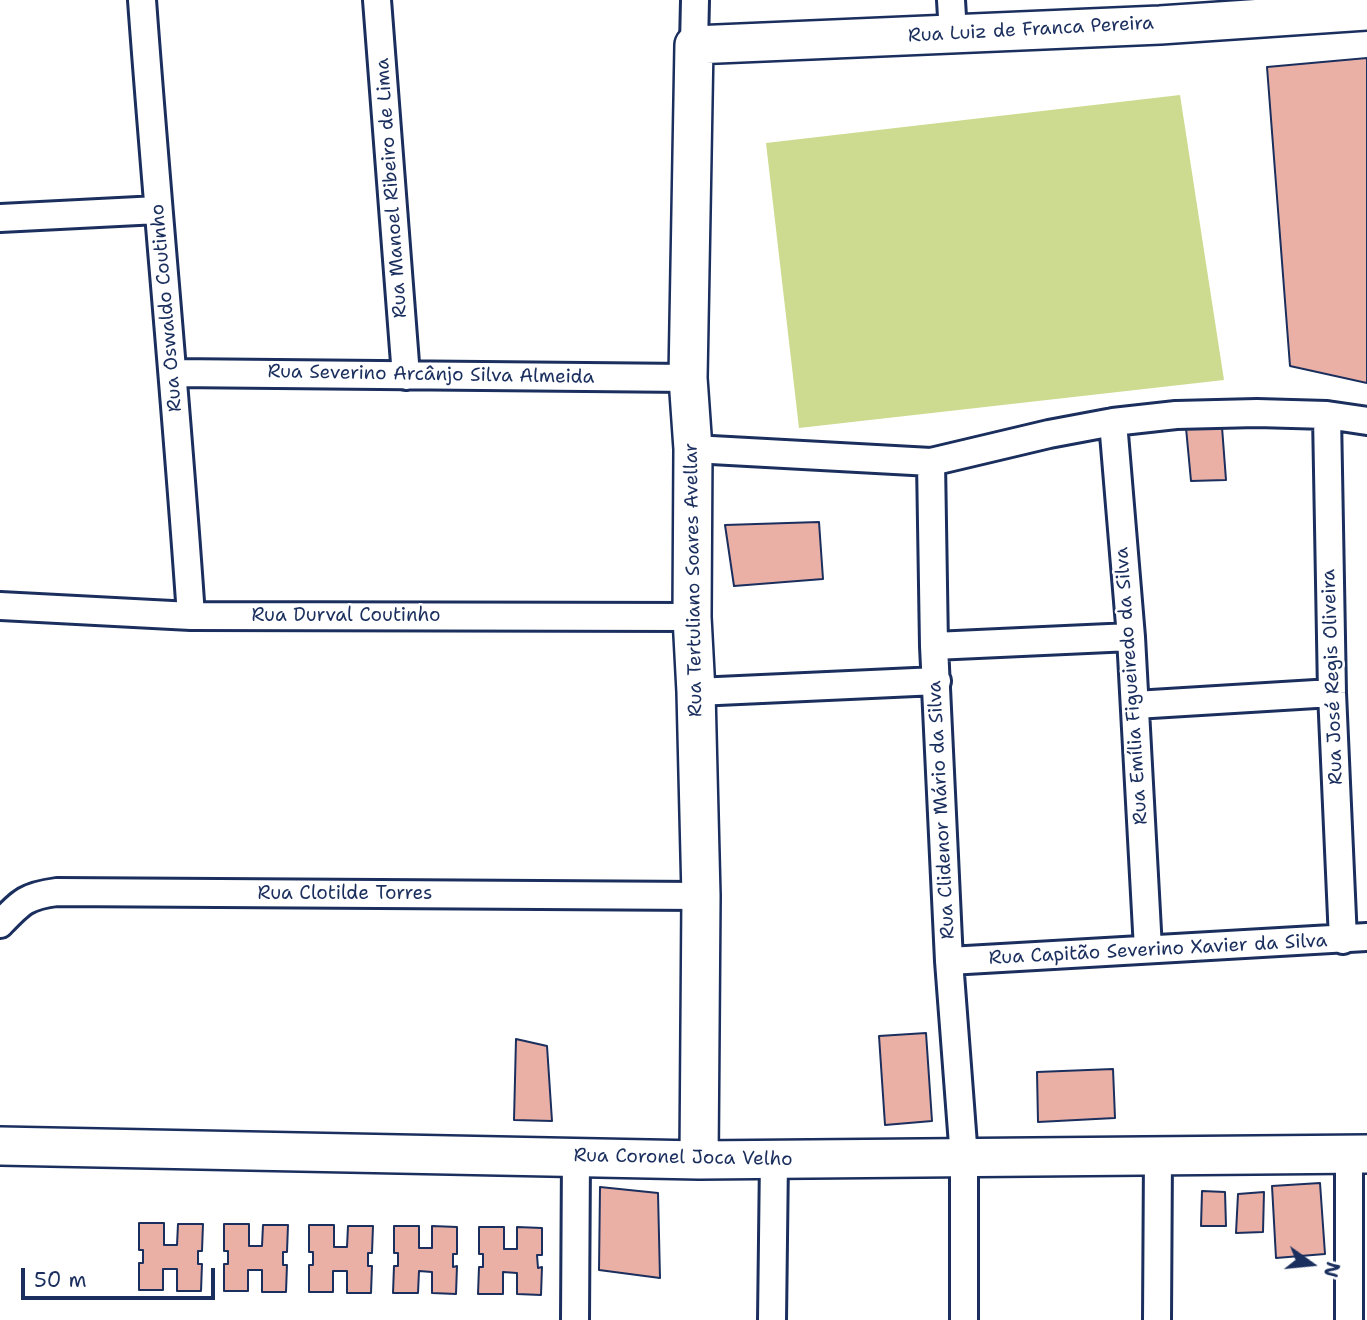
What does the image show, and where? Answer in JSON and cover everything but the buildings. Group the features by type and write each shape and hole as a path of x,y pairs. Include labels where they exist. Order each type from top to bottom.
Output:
{"street":[{"name":"Rua Oswaldo Coutinho","path":"142,0 174,373 191,615"},
{"name":"Rua Manoel Ribeiro de Lima","path":"377,0 406,376"},
{"name":"Rua Tertuliano Soares Avellar","path":"695,0 688,378 693,449 692,617 701,897 699,1160"},
{"name":"Rua Luiz de Franca Pereira","path":"694,45 952,17 1363,8"},
{"path":"0,218 158,210"},
{"name":"Rua Severino Arcânjo Silva Almeida","path":"174,373 688,378"},
{"path":"693,449 931,462 1113,422 1176,415 1327,415 1367,421"},
{"name":"Rua José Regis Oliveira","path":"1327,415 1332,693 1355,939"},
{"name":"Rua Emília Figueiredo da Silva","path":"1113,422 1131,637 1148,949"},
{"name":"Rua Clidenor Mário da Silva","path":"931,462 934,646 949,961 964,1158 964,1320"},
{"name":"Rua Durval Coutinho","path":"0,606 191,615 692,617"},
{"path":"934,646 1131,637"},
{"path":"696,692 937,681"},
{"path":"1135,705 1332,693"},
{"name":"Rua Clotilde Torres","path":"0,924 21,901 40,894 57,892 701,897"},
{"name":"Rua Capitão Severino Xavier da Silva","path":"949,961 1355,939"},
{"name":"Rua Coronel Joca Velho","path":"0,1146 699,1160 1358,1154"},
{"path":"1349,1320 1358,1154"},
{"path":"1157,1320 1158,1155"},
{"path":"575,1320 576,1157"},
{"path":"772,1320 774,1159"}],"green space":[{"path":"1180,95 1224,380 799,428 766,143"}]}
